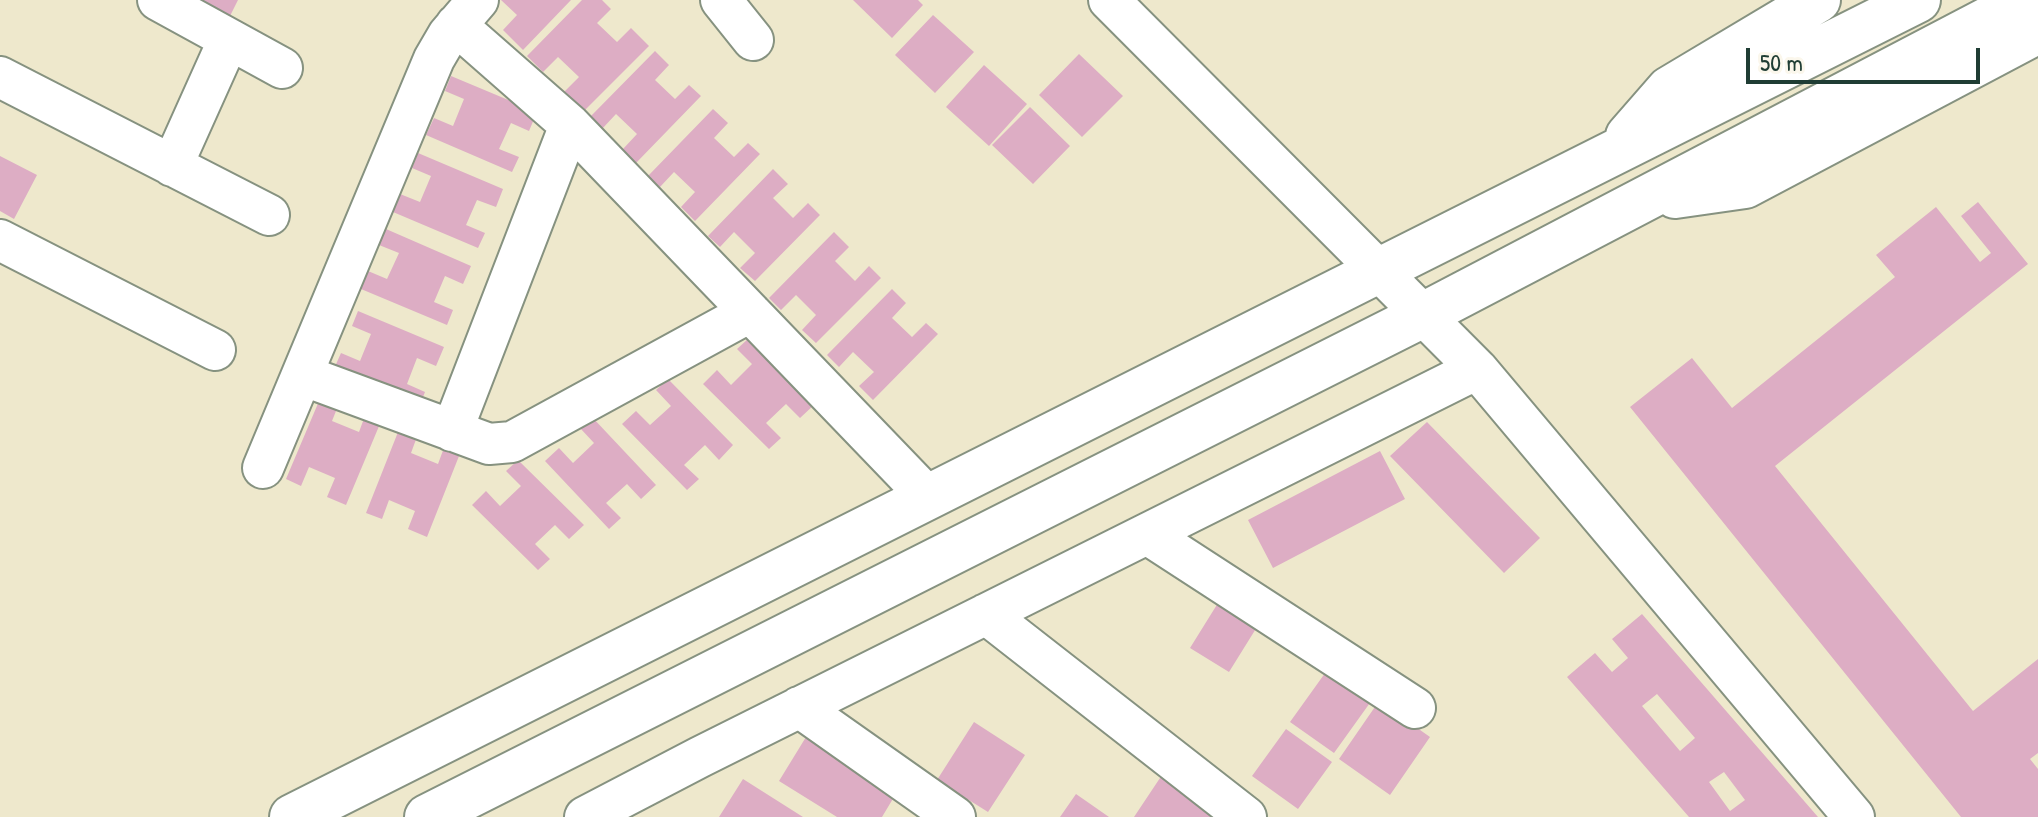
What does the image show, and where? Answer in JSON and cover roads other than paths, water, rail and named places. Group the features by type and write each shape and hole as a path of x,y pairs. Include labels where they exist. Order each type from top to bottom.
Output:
{"main road":[{"path":"1613,153 1669,89 1818,0"},
{"path":"292,817 1918,0"},
{"path":"427,817 1421,316 2025,0"},
{"path":"1643,201 1745,186 2038,31"}],"street":[{"path":"158,0 282,68"},
{"path":"721,0 753,40"},
{"path":"1109,0 1477,369 1846,814"},
{"path":"263,468 434,59 467,12 570,125 928,497"},
{"path":"172,166 229,39"},
{"path":"0,77 269,215"},
{"path":"452,431 570,125"},
{"path":"0,240 215,350"},
{"path":"302,375 489,444 512,442 750,312"},
{"path":"585,817 644,806 799,707 1477,369"},
{"path":"1147,534 1415,708"},
{"path":"986,614 1246,817"},
{"path":"799,707 955,817"}]}
